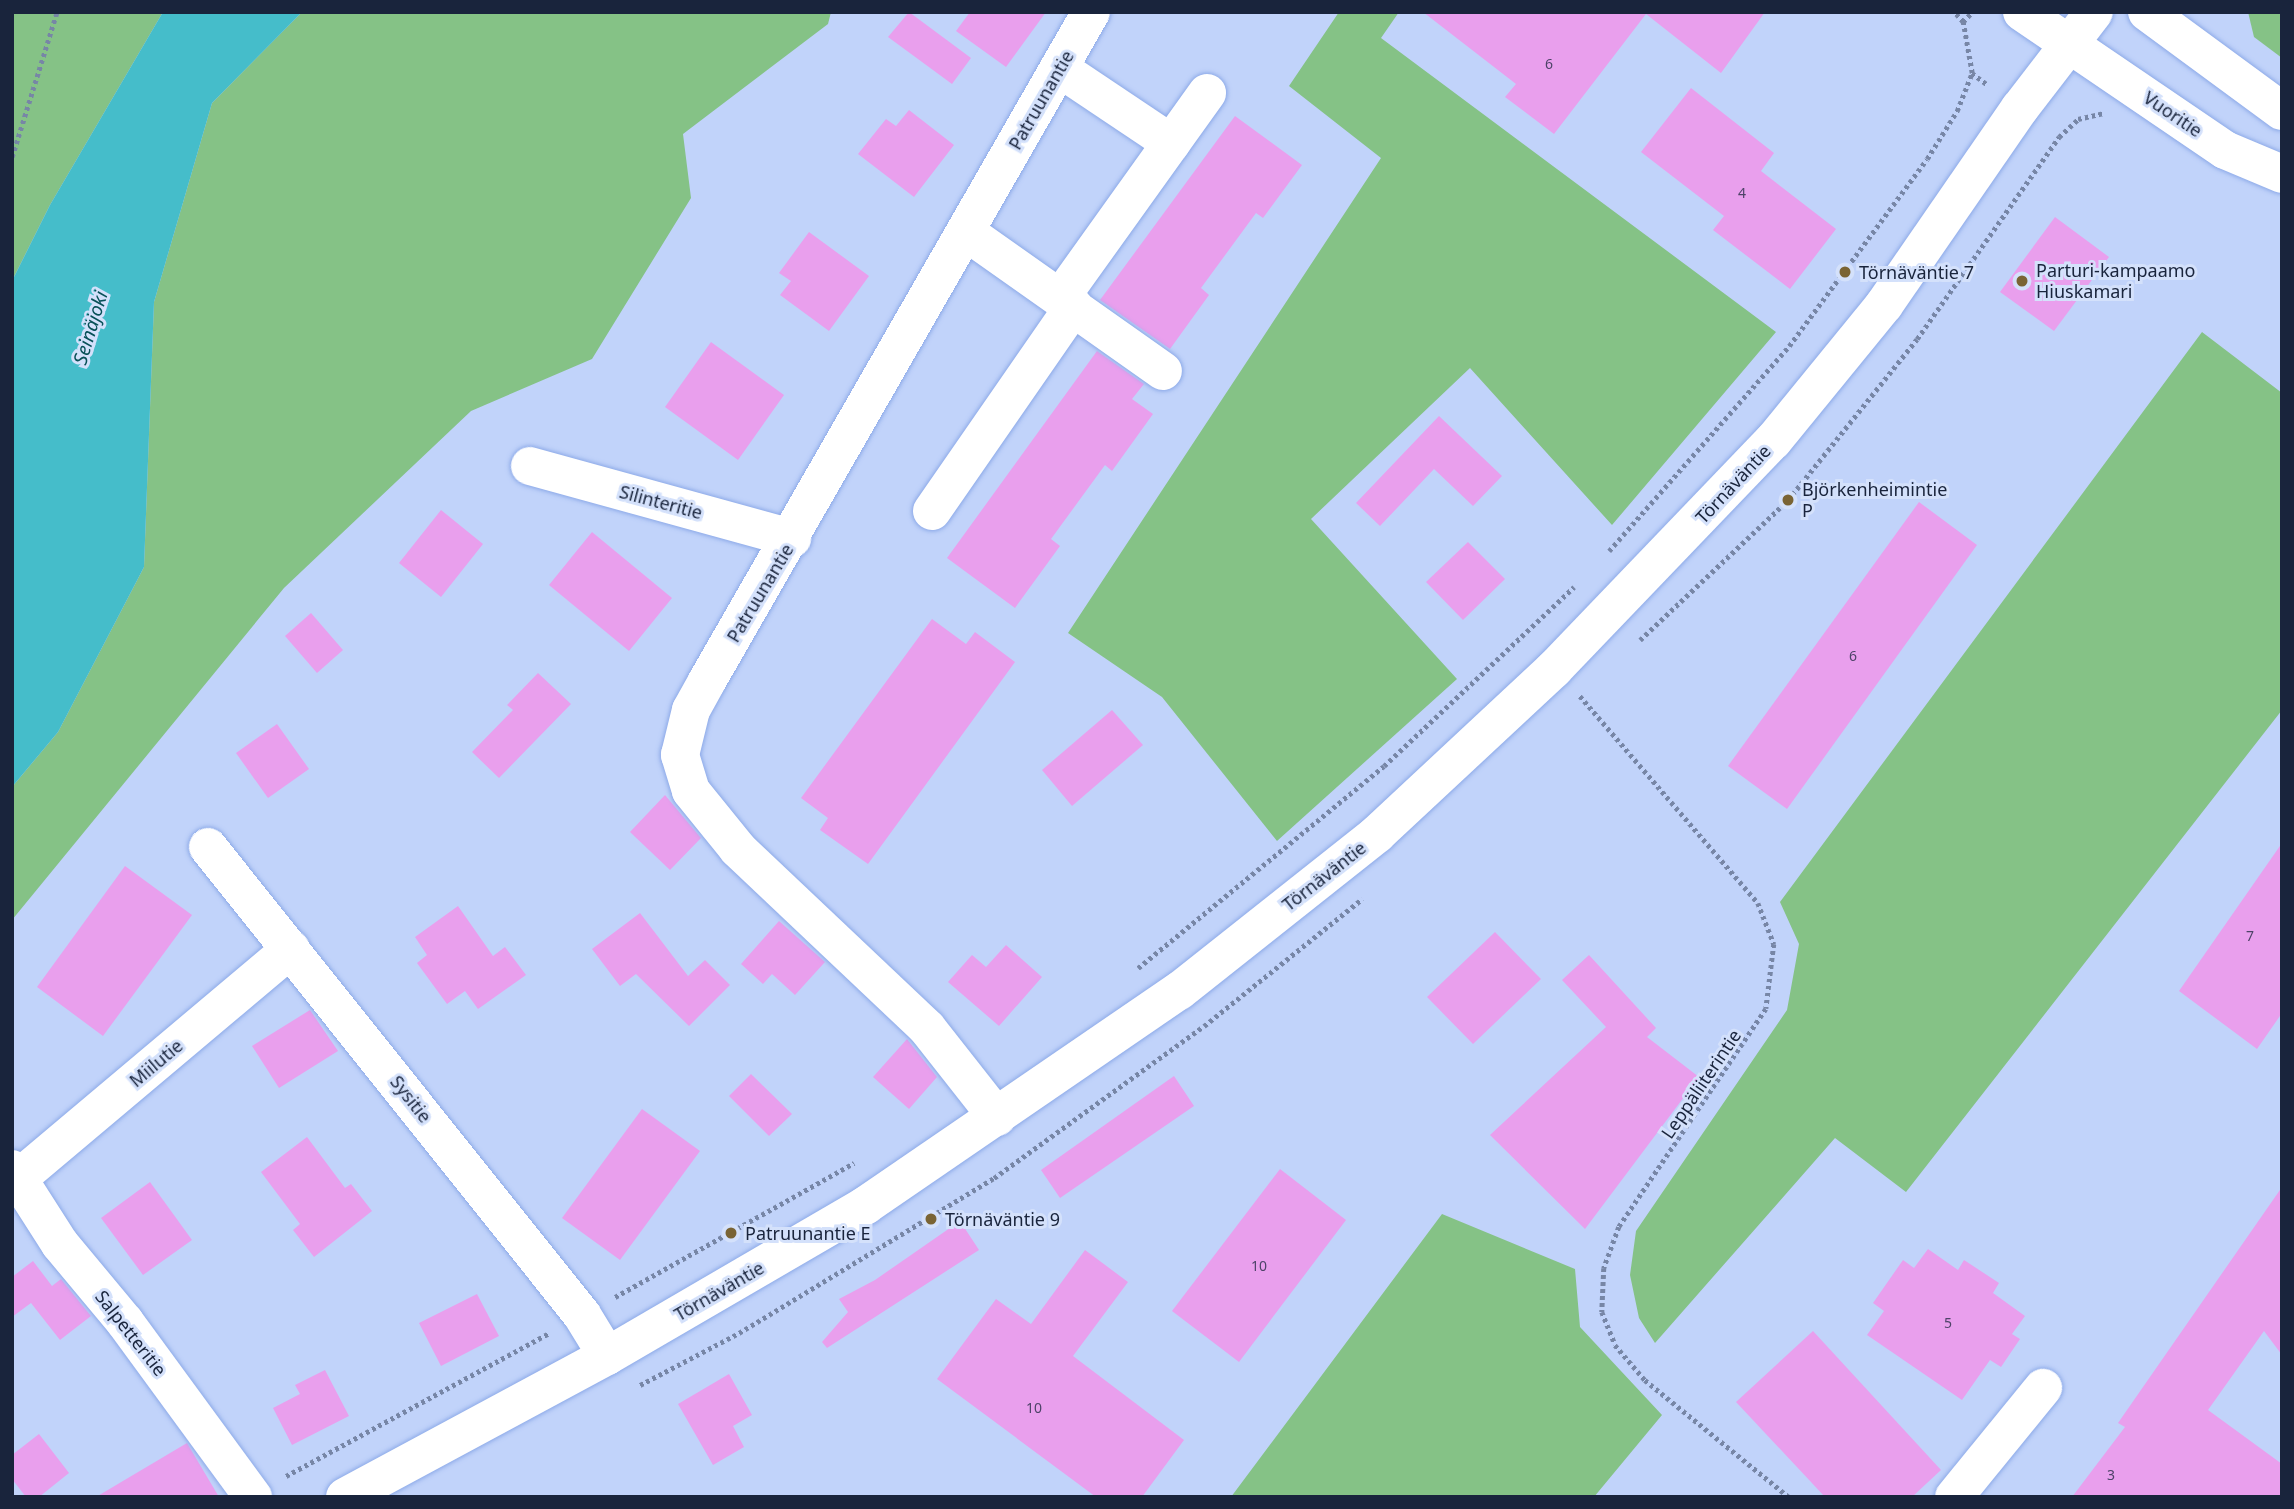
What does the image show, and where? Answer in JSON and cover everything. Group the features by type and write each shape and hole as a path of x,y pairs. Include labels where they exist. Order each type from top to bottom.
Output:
{"street":[{"name":"Patruunantie","path":"997,1117 927,1028 738,849 691,791 680,755 691,710 792,538 1091,12"},
{"name":"Vuoritie","path":"2022,12 2225,150 2282,174"},
{"name":"Törnäväntie","path":"345,1497 607,1356 866,1205 1179,991 1377,834 1554,670 1782,431 1884,305 2094,12"},
{"path":"2147,12 2282,111"},
{"path":"1059,68 1171,144"},
{"path":"932,511 1067,301 1207,93"},
{"path":"966,232 1163,371"},
{"name":"Silinteritie","path":"530,466 792,538"},
{"name":"Sysitie","path":"208,847 582,1315 607,1356"},
{"name":"Miilutie","path":"16,1172 291,948"},
{"name":"Salpetteritie","path":"16,1172 60,1244 125,1322 252,1496"},
{"path":"1954,1497 2043,1388"}],"path":[{"path":"12,157 57,12"},
{"path":"1604,556 1789,346 1927,159 1957,111 1972,73 1963,22 1954,12"},
{"path":"1963,22 1972,12"},
{"path":"1126,978 1384,766 1577,585"},
{"name":"Leppäliiterintie","path":"1554,670 1758,903 1774,944 1774,976 1760,1019 1619,1227 1604,1268 1602,1312 1615,1345 1645,1380 1789,1497"},
{"path":"252,1496 858,1160"}],"shaded area":[{"path":"12,12 163,12 50,205 12,281"},
{"path":"302,12 831,12 828,24 683,134 691,198 592,359 471,411 284,588 12,920 12,787 58,732 144,567 154,302 212,103"},
{"path":"1339,12 1399,12 1381,38 1776,332 1612,525 1470,368 1311,519 1457,679 1277,841 1162,697 1068,633 1381,158 1289,86"},
{"path":"2248,12 2282,12 2282,58 2254,37"},
{"path":"2202,332 2282,393 2282,710 1906,1192 1835,1138 1655,1343 1639,1318 1630,1275 1636,1231 1787,1010 1799,944 1780,902"},
{"path":"1442,1214 1575,1269 1580,1327 1662,1415 1594,1497 1231,1497"}],"water":[{"name":"Seinäjoki","path":"163,12 302,12 212,103 154,302 144,567 58,732 12,787 12,281 50,205"}],"building":[{"path":"909,12 971,58 952,84 888,37"},
{"path":"970,12 1046,12 1006,67 956,31"},
{"path":"1423,12 1765,12 1721,73 1646,14 1554,134 1505,97 1516,84"},
{"path":"1691,88 1774,153 1761,171 1836,229 1790,289 1713,230 1724,216 1641,152"},
{"path":"909,110 954,145 914,197 858,154 886,119 896,126"},
{"path":"1235,116 1302,165 1263,218 1256,213 1201,288 1209,295 1170,349 1100,300"},
{"path":"2055,217 2109,257 2054,331 2000,292"},
{"path":"809,232 869,276 829,331 780,295 791,281 779,273"},
{"path":"711,342 784,395 738,460 665,407"},
{"path":"1097,351 1144,384 1132,399 1153,414 1112,471 1105,465 1051,539 1060,546 1015,608 947,558"},
{"path":"1439,416 1502,476 1473,506 1434,469 1380,526 1356,503"},
{"path":"1919,502 1977,545 1787,809 1728,766"},
{"path":"441,510 483,544 441,597 399,563"},
{"path":"592,532 672,598 629,651 549,585"},
{"path":"1468,542 1505,579 1463,620 1426,582"},
{"path":"311,613 343,650 317,673 285,636"},
{"path":"932,619 966,644 975,632 1015,662 868,864 820,830 828,818 801,798"},
{"path":"538,673 571,704 499,778 472,752 513,710 507,705"},
{"path":"1112,710 1143,745 1072,806 1042,770"},
{"path":"277,724 309,769 268,798 236,753"},
{"path":"665,795 701,838 670,870 630,832"},
{"path":"2282,843 2282,1013 2257,1049 2179,991"},
{"path":"125,866 192,915 103,1036 37,987"},
{"path":"458,906 493,956 505,947 526,975 478,1009 465,991 447,1004 417,963 427,955 415,937"},
{"path":"640,913 688,976 705,960 730,985 689,1026 636,974 620,986 592,949"},
{"path":"779,921 825,962 795,995 772,974 763,984 741,964"},
{"path":"1495,932 1541,979 1473,1044 1427,997"},
{"path":"1006,945 1042,977 999,1026 948,982 972,955 986,967"},
{"path":"1589,955 1656,1028 1647,1037 1699,1077 1585,1229 1490,1135 1606,1027 1562,980"},
{"path":"310,1010 338,1051 279,1088 252,1046"},
{"path":"907,1039 937,1077 909,1109 873,1077"},
{"path":"751,1074 792,1114 769,1136 729,1096"},
{"path":"1174,1076 1194,1106 1060,1198 1041,1170"},
{"path":"642,1109 700,1151 620,1260 562,1218"},
{"path":"307,1137 345,1188 351,1184 372,1211 314,1257 293,1230 300,1224 261,1172"},
{"path":"1280,1169 1346,1220 1239,1362 1172,1311"},
{"path":"150,1182 192,1240 143,1275 101,1218"},
{"path":"2282,1187 2282,1355 2264,1331 2208,1410 2282,1464 2282,1497 2072,1497 2125,1427 2118,1423"},
{"path":"960,1221 979,1250 827,1348 822,1342 848,1312 839,1299 875,1280"},
{"path":"1928,1249 1958,1270 1964,1260 1999,1283 1993,1293 2025,1316 2012,1334 2020,1339 2001,1367 1990,1360 1962,1400 1867,1335 1884,1311 1873,1303 1903,1260 1914,1268"},
{"path":"1085,1250 1128,1282 1073,1356 1184,1440 1142,1497 1096,1497 937,1379 996,1299 1031,1324"},
{"path":"33,1261 52,1286 61,1279 91,1316 60,1340 31,1303 12,1317 12,1277"},
{"path":"477,1294 499,1336 441,1366 419,1323"},
{"path":"1813,1331 1941,1470 1912,1497 1825,1497 1736,1402"},
{"path":"325,1370 349,1416 292,1445 273,1408 300,1394 295,1385"},
{"path":"729,1374 752,1415 733,1426 744,1447 713,1465 678,1404"},
{"path":"39,1434 69,1473 39,1497 26,1497 12,1479 12,1455"},
{"path":"187,1443 219,1497 96,1497"}],"place":[{"name":"Törnäväntie 7","path":"1845,272"},
{"name":"Parturi-kampaamo Hiuskamari","path":"2022,281"},
{"name":"Björkenheimintie P","path":"1788,500"},
{"name":"Törnäväntie 9","path":"931,1219"},
{"name":"Patruunantie E","path":"731,1233"}]}
